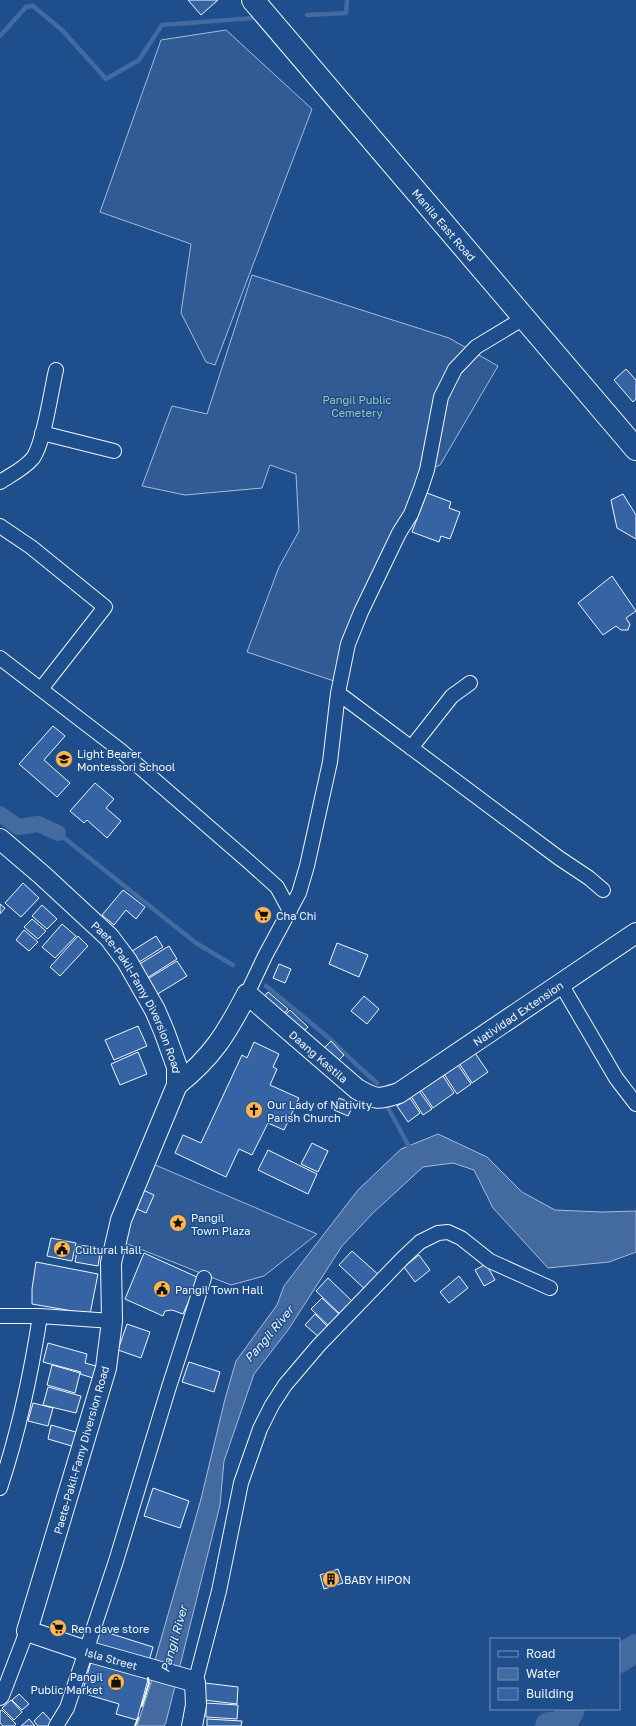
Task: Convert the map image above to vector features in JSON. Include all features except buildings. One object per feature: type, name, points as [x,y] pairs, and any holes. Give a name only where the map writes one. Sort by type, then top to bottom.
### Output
[{"type":"main road","name":"Manila East Road","points":[[253,0],[636,449]]},
{"type":"main road","name":"Paete-Pakil-Famy Diversion Road","points":[[0,839],[42,875],[108,937],[127,961],[155,1010],[177,1067],[176,1085],[121,1220],[114,1242],[111,1263],[112,1321],[106,1368],[99,1396],[27,1631]]},
{"type":"main road","name":"Natividad Extension","points":[[399,1093],[636,933]]},
{"type":"main road","points":[[176,1085],[196,1070],[208,1057],[224,1036],[247,994]]},
{"type":"main road","name":"Daang Kastila","points":[[247,994],[357,1089],[371,1097],[382,1098],[399,1093]]},
{"type":"main road","name":"Isla Street","points":[[27,1631],[86,1651],[155,1670],[188,1681]]},
{"type":"main road","points":[[188,1681],[196,1705],[192,1726]]},
{"type":"street","points":[[247,994],[265,956],[290,911],[303,880],[315,833],[330,762],[338,693],[348,644],[399,533],[411,514],[427,470],[441,397],[455,369],[476,347],[524,318]]},
{"type":"street","points":[[0,482],[24,466],[37,451],[56,370]]},
{"type":"street","points":[[42,433],[114,451]]},
{"type":"street","points":[[0,526],[32,547],[105,607],[41,689]]},
{"type":"street","points":[[0,658],[120,750],[253,866],[277,887],[290,911]]},
{"type":"street","points":[[411,748],[452,696],[470,683]]},
{"type":"street","points":[[338,693],[559,858],[589,878],[603,890]]},
{"type":"street","points":[[561,984],[616,1078],[636,1104]]},
{"type":"street","points":[[188,1681],[219,1591],[241,1484],[257,1436],[272,1405],[285,1385],[319,1346],[403,1258],[420,1242],[438,1233],[448,1232],[461,1238],[490,1261],[550,1288]]},
{"type":"street","points":[[56,1726],[67,1708],[138,1494],[168,1390],[204,1278]]},
{"type":"street","points":[[0,1316],[40,1316],[112,1321]]},
{"type":"street","points":[[0,1488],[18,1430],[29,1386],[40,1316]]},
{"type":"street","points":[[0,1698],[27,1631]]},
{"type":"shaded area","points":[[226,30],[312,109],[215,365],[206,362],[181,313],[191,244],[100,212],[161,40]]},
{"type":"shaded area","name":"Pangil Public Cemetery","points":[[252,275],[449,338],[498,366],[440,465],[420,473],[404,516],[353,613],[334,681],[247,652],[279,567],[299,531],[296,474],[270,465],[262,488],[185,495],[142,486],[172,406],[207,414]]},
{"type":"shaded area","points":[[153,1164],[317,1234],[264,1276],[231,1285],[125,1243],[122,1238]]},
{"type":"water","name":"Pangil River","points":[[438,1134],[487,1157],[522,1192],[555,1210],[601,1212],[636,1211],[636,1252],[609,1262],[548,1268],[493,1208],[474,1170],[453,1163],[423,1167],[373,1213],[342,1246],[288,1330],[254,1374],[224,1461],[220,1505],[166,1722],[164,1726],[137,1726],[151,1683],[155,1660],[201,1499],[225,1399],[236,1361],[277,1305],[284,1286],[358,1190],[401,1149]]},
{"type":"waterway","points":[[307,15],[346,13],[347,0]]},
{"type":"waterway","points":[[0,36],[26,7],[33,6],[62,30],[106,79],[139,60],[162,25],[254,18]]},
{"type":"waterway","points":[[0,814],[18,827],[38,824],[58,833]]},
{"type":"waterway","points":[[58,833],[196,943],[233,965]]},
{"type":"waterway","points":[[266,986],[329,1038],[377,1083]]},
{"type":"waterway","points":[[387,1106],[411,1150]]},
{"type":"waterway","points":[[620,1658],[636,1648]]},
{"type":"waterway","points":[[549,1726],[563,1725],[570,1710]]},
{"type":"wall","points":[[142,1706],[149,1683],[148,1678]]},
{"type":"wall","points":[[135,1726],[138,1718]]},
{"type":"place","name":"Light Bearer Montessori School","points":[[64,759]]},
{"type":"place","name":"Cha Chi","points":[[263,915]]},
{"type":"place","name":"Our Lady of Nativity Parish Church","points":[[254,1110]]},
{"type":"place","name":"Pangil Town Plaza","points":[[178,1223]]},
{"type":"place","name":"Cultural Hall","points":[[62,1249]]},
{"type":"place","name":"Pangil Town Hall","points":[[162,1289]]},
{"type":"place","name":"BABY HIPON","points":[[331,1579]]},
{"type":"place","name":"Ren dave store","points":[[58,1628]]},
{"type":"place","name":"Pangil Public Market","points":[[116,1682]]}]
